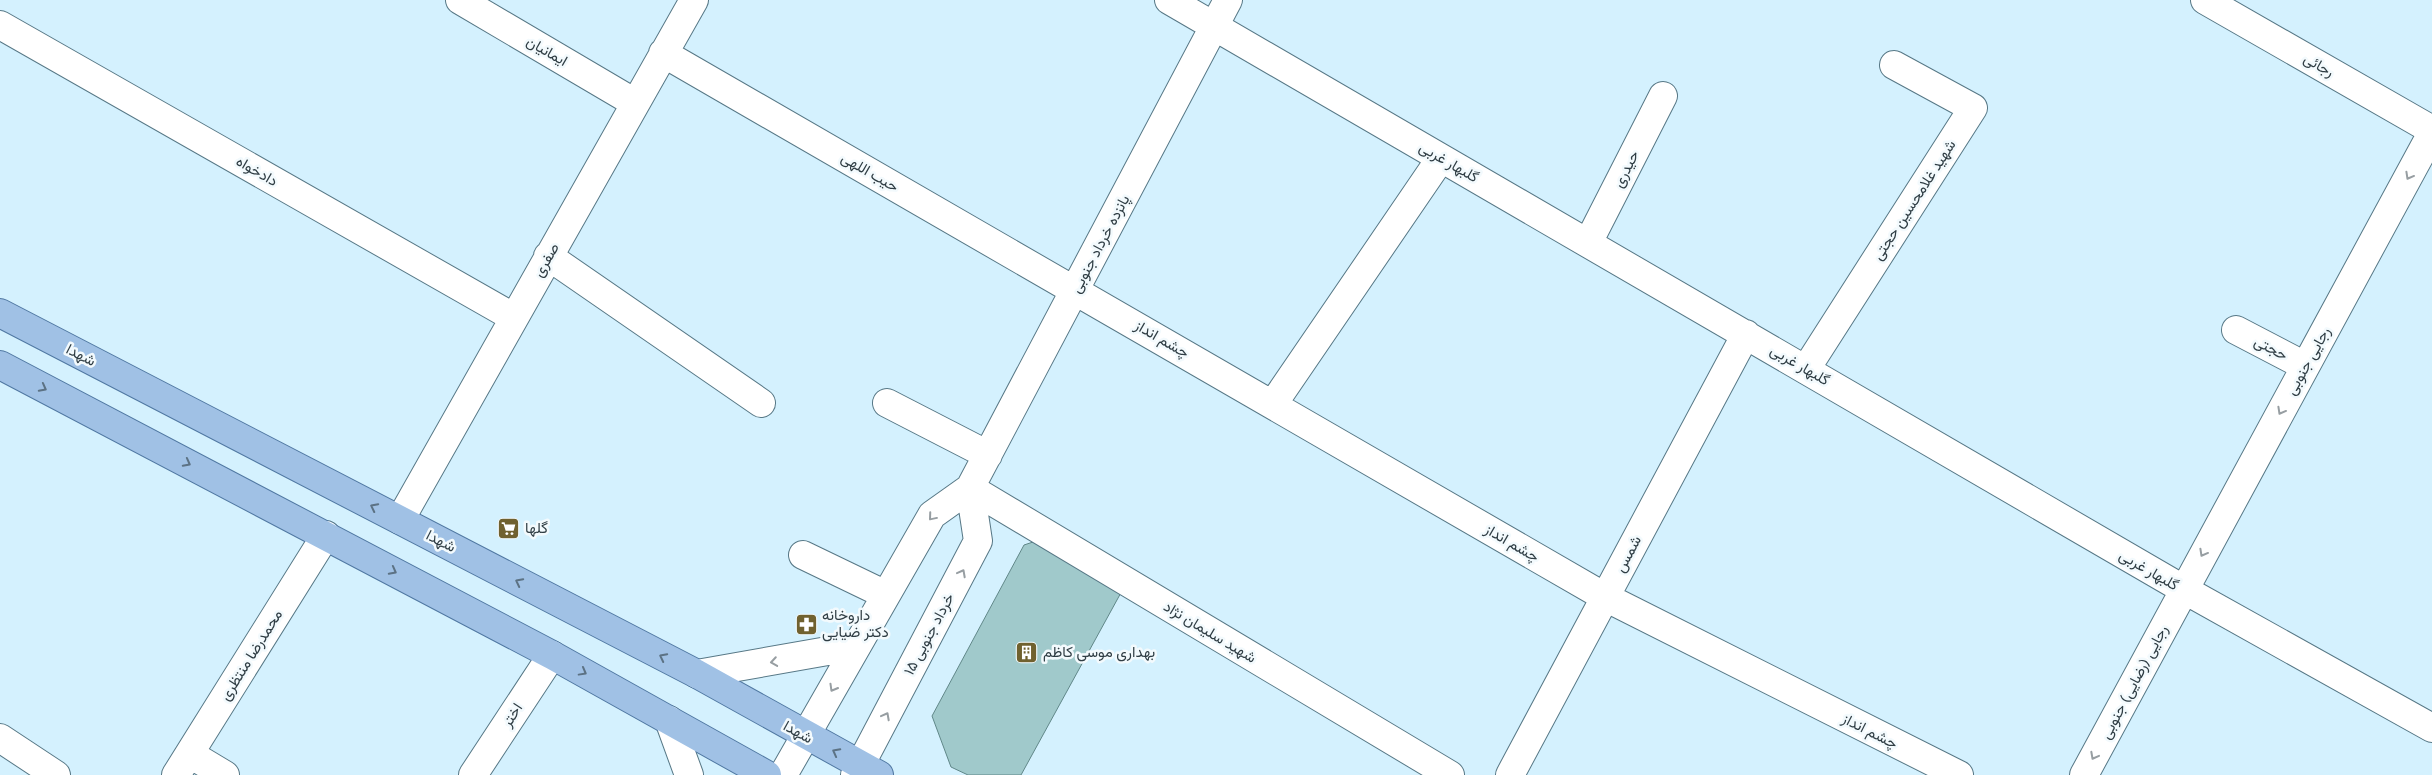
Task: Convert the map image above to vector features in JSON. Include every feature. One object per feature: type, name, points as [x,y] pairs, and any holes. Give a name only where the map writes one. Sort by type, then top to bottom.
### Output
[{"type":"main road","name":"شهدا","points":[[0,313],[697,674],[865,772]]},
{"type":"main road","points":[[0,365],[552,655],[767,775]]},
{"type":"street","name":"ایمانیان","points":[[460,0],[635,103]]},
{"type":"street","name":"صفری","points":[[400,520],[513,317],[694,0]]},
{"type":"street","name":"گلبهار غربی","points":[[1169,0],[2183,590],[2432,728]]},
{"type":"street","name":"پانزده خرداد جنوبی","points":[[970,488],[1228,0]]},
{"type":"street","name":"رجائی","points":[[2205,0],[2432,131]]},
{"type":"street","name":"دادخواه","points":[[0,25],[513,317]]},
{"type":"street","name":"حیب اللهی","points":[[663,53],[1076,290]]},
{"type":"street","name":"شهید غلامحسین حجتی","points":[[1806,369],[1973,108],[1894,65]]},
{"type":"street","name":"حیدری","points":[[1588,243],[1663,96]]},
{"type":"street","name":"رجایی جنوبی","points":[[2183,590],[2432,131]]},
{"type":"street","points":[[1274,404],[1441,158]]},
{"type":"street","points":[[548,256],[761,403]]},
{"type":"street","name":"چشم انداز","points":[[1076,290],[1605,597],[1959,775]]},
{"type":"street","name":"حجتی","points":[[2236,330],[2305,366]]},
{"type":"street","name":"شمس","points":[[1510,775],[1746,334]]},
{"type":"street","points":[[887,403],[988,455]]},
{"type":"street","points":[[783,775],[932,515],[970,488]]},
{"type":"street","name":"۱۵ خرداد جنوبی","points":[[865,772],[978,541],[970,488]]},
{"type":"street","name":"شهید سلیمان نژاد","points":[[970,488],[1450,775]]},
{"type":"street","name":"محمدرضا منتظری","points":[[183,765],[326,535]]},
{"type":"street","points":[[803,555],[886,595]]},
{"type":"street","name":"رجایی (رضایی) جنوبی","points":[[2084,775],[2183,590]]},
{"type":"street","points":[[697,674],[856,646]]},
{"type":"street","name":"اختر","points":[[473,775],[552,655]]},
{"type":"street","points":[[669,720],[689,775]]},
{"type":"street","points":[[0,738],[56,775]]},
{"type":"street","points":[[183,765],[225,775]]},
{"type":"building","name":"بهداری موسی کاظم","points":[[1036,541],[1123,589],[1021,775],[968,775],[951,767],[932,716],[1024,545]]},
{"type":"place","name":"گلها","points":[[509,528]]},
{"type":"place","name":"داروخانه دکتر ضیایی","points":[[806,624]]},
{"type":"place","name":"بهداری موسی کاظم","points":[[1027,652]]}]
